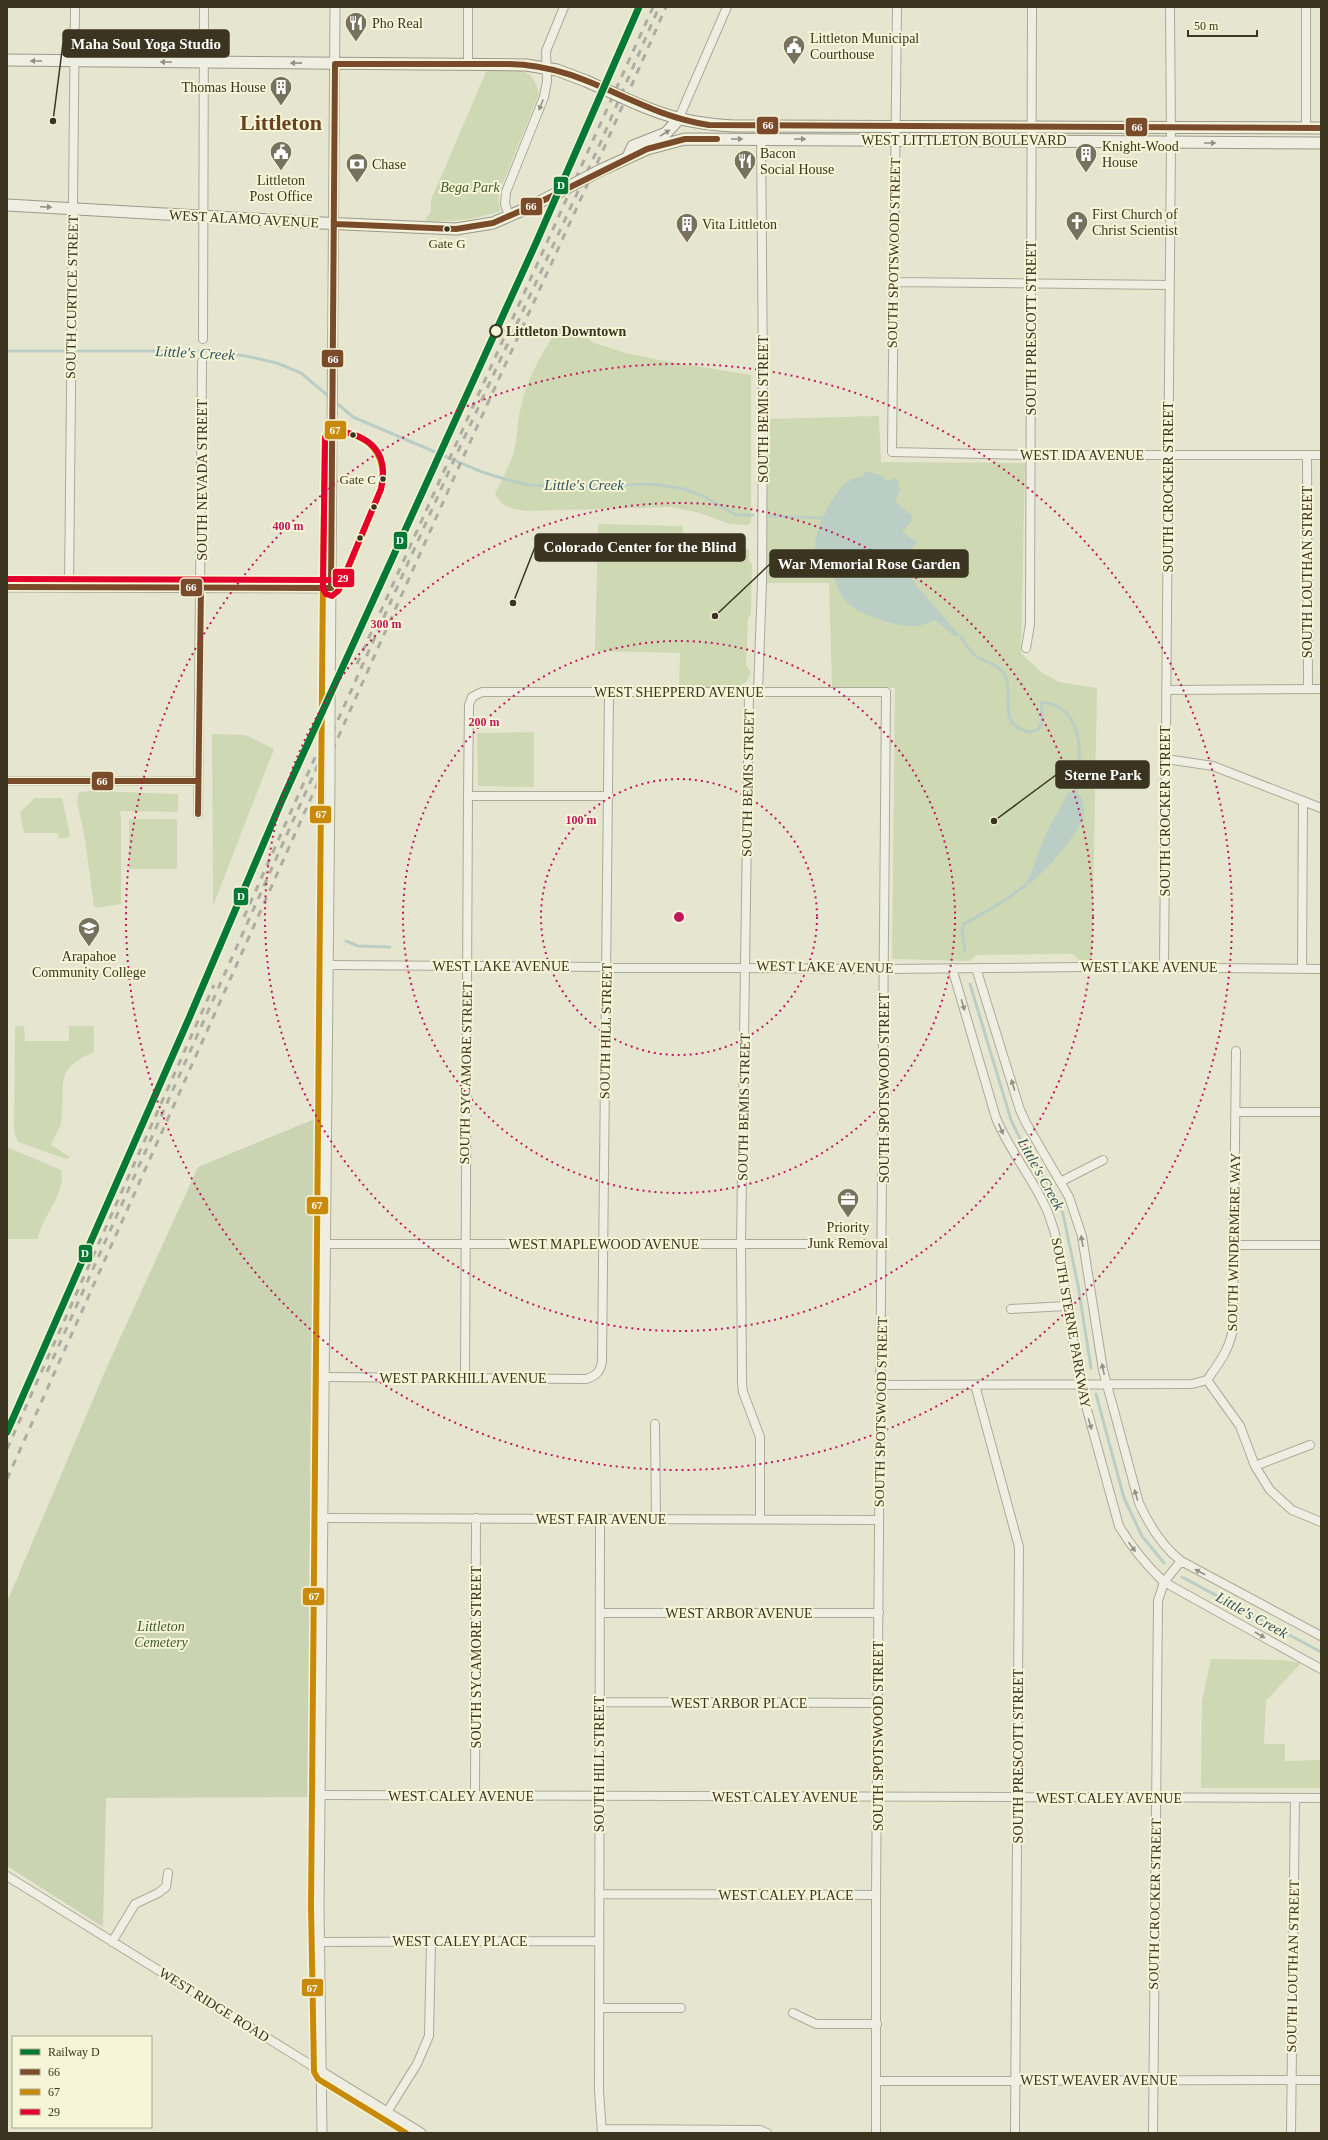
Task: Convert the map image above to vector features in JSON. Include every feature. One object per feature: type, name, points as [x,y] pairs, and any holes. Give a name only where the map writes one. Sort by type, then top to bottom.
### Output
[{"type":"main road","name":"WEST LITTLETON BOULEVARD","points":[[7,60],[468,64],[546,67],[586,81],[635,104],[678,120],[709,125],[1321,128]]},
{"type":"main road","points":[[628,157],[633,146],[666,133],[678,120]]},
{"type":"main road","name":"WEST LITTLETON BOULEVARD","points":[[656,146],[686,139],[1321,143]]},
{"type":"main road","name":"WEST ALAMO AVENUE","points":[[7,205],[334,224],[462,229],[493,222],[509,216],[532,206],[628,157],[656,146]]},
{"type":"street","name":"SOUTH CURTICE STREET","points":[[69,587],[75,7]]},
{"type":"street","points":[[203,339],[204,7]]},
{"type":"street","points":[[322,2133],[321,1942],[319,1906],[323,1377],[326,1310],[331,588],[334,389],[335,7]]},
{"type":"street","points":[[468,7],[468,64]]},
{"type":"street","points":[[509,216],[505,204],[506,192],[544,97],[547,81],[546,51],[564,7]]},
{"type":"street","points":[[678,120],[727,7]]},
{"type":"street","name":"SOUTH SPOTSWOOD STREET","points":[[892,452],[897,7]]},
{"type":"street","name":"SOUTH PRESCOTT STREET","points":[[1026,648],[1030,624],[1032,7]]},
{"type":"street","name":"SOUTH CROCKER STREET","points":[[1164,967],[1171,142],[1170,7]]},
{"type":"street","points":[[1306,7],[1306,128]]},
{"type":"street","name":"SOUTH BEMIS STREET","points":[[758,692],[762,583],[763,389],[761,126]]},
{"type":"street","points":[[893,282],[1170,285]]},
{"type":"street","name":"SOUTH NEVADA STREET","points":[[198,814],[202,362]]},
{"type":"street","name":"WEST IDA AVENUE","points":[[892,452],[1168,456],[1321,455]]},
{"type":"street","name":"SOUTH LOUTHAN STREET","points":[[1307,456],[1308,689]]},
{"type":"street","points":[[7,587],[201,586],[331,588]]},
{"type":"street","points":[[1166,690],[1321,689]]},
{"type":"street","name":"WEST SHEPPERD AVENUE","points":[[472,697],[482,692],[886,692]]},
{"type":"street","name":"SOUTH HILL STREET","points":[[600,1370],[602,1362],[609,692]]},
{"type":"street","name":"SOUTH BEMIS STREET","points":[[749,692],[742,1244],[742,1383],[743,1392],[760,1437],[760,1519]]},
{"type":"street","name":"SOUTH SPOTSWOOD STREET","points":[[876,2133],[878,2024],[876,1895],[878,1797],[879,1520],[882,1385],[886,692]]},
{"type":"street","name":"SOUTH SYCAMORE STREET","points":[[465,1377],[464,1244],[468,966],[468,796],[469,705],[472,697]]},
{"type":"street","points":[[1166,759],[1213,766],[1321,808]]},
{"type":"street","points":[[7,781],[198,781]]},
{"type":"street","points":[[468,796],[609,796]]},
{"type":"street","points":[[1302,969],[1303,802]]},
{"type":"street","name":"WEST LAKE AVENUE","points":[[329,965],[607,967],[746,966],[884,969],[1164,967],[1321,969]]},
{"type":"street","name":"SOUTH STERNE PARKWAY","points":[[952,968],[996,1118],[1003,1134],[1046,1208],[1057,1241],[1066,1306],[1080,1384],[1119,1526],[1129,1544],[1145,1564],[1164,1582],[1321,1669]]},
{"type":"street","name":"SOUTH STERNE PARKWAY","points":[[976,968],[1020,1110],[1069,1197],[1082,1236],[1091,1302],[1106,1384],[1139,1503],[1151,1528],[1181,1561],[1321,1636]]},
{"type":"street","name":"SOUTH WINDERMERE WAY","points":[[1207,1380],[1226,1354],[1231,1340],[1235,1245],[1237,1112],[1236,1051]]},
{"type":"street","points":[[1237,1112],[1321,1112]]},
{"type":"street","points":[[1060,1182],[1103,1160]]},
{"type":"street","name":"WEST MAPLEWOOD AVENUE","points":[[326,1244],[882,1244]]},
{"type":"street","points":[[1235,1245],[1321,1245]]},
{"type":"street","points":[[1011,1309],[1066,1306]]},
{"type":"street","name":"WEST PARKHILL AVENUE","points":[[323,1377],[586,1379],[594,1376],[600,1370]]},
{"type":"street","points":[[882,1385],[1192,1384],[1207,1380],[1240,1426],[1255,1466],[1270,1490],[1281,1502],[1303,1516],[1321,1522]]},
{"type":"street","name":"SOUTH PRESCOTT STREET","points":[[975,1385],[1020,1547],[1015,2133]]},
{"type":"street","points":[[655,1424],[656,1519]]},
{"type":"street","points":[[1255,1466],[1310,1445]]},
{"type":"street","name":"WEST FAIR AVENUE","points":[[322,1518],[879,1520]]},
{"type":"street","name":"SOUTH SYCAMORE STREET","points":[[475,1796],[476,1518]]},
{"type":"street","name":"SOUTH HILL STREET","points":[[600,1519],[599,2091],[602,2131]]},
{"type":"street","name":"SOUTH CROCKER STREET","points":[[1153,2133],[1158,1601],[1164,1582],[1181,1561]]},
{"type":"street","name":"WEST ARBOR AVENUE","points":[[600,1613],[879,1613]]},
{"type":"street","name":"WEST ARBOR PLACE","points":[[599,1702],[878,1703]]},
{"type":"street","name":"WEST CALEY AVENUE","points":[[320,1795],[1321,1798]]},
{"type":"street","name":"SOUTH LOUTHAN STREET","points":[[1291,2133],[1295,1798]]},
{"type":"street","points":[[112,1942],[135,1904],[166,1888],[168,1874]]},
{"type":"street","name":"WEST RIDGE ROAD","points":[[7,1876],[421,2133]]},
{"type":"street","name":"WEST CALEY PLACE","points":[[599,1894],[876,1895]]},
{"type":"street","name":"WEST CALEY PLACE","points":[[321,1942],[599,1941]]},
{"type":"street","points":[[387,2112],[417,2064],[428,2036],[431,1942]]},
{"type":"street","points":[[599,2008],[681,2008]]},
{"type":"street","points":[[792,2013],[816,2024],[878,2024]]},
{"type":"street","name":"WEST WEAVER AVENUE","points":[[878,2081],[1153,2079],[1321,2080]]},
{"type":"street","points":[[602,2131],[760,2130],[767,2133]]},
{"type":"green space","name":"Bega Park","points":[[489,70],[514,70],[527,73],[536,84],[539,94],[498,195],[500,211],[464,220],[427,221],[425,219],[431,212],[431,200],[486,72]]},
{"type":"green space","points":[[559,328],[584,336],[594,343],[626,353],[751,375],[751,522],[748,525],[729,524],[700,513],[672,507],[527,511],[508,507],[498,499],[495,494],[514,452],[520,412],[527,386],[536,365]]},
{"type":"green space","points":[[879,416],[881,462],[1025,463],[1021,653],[1041,672],[1059,682],[1097,688],[1092,960],[1079,960],[1073,954],[976,955],[970,961],[892,959],[895,688],[832,687],[829,583],[762,583],[763,419]]},
{"type":"green space","points":[[598,524],[683,526],[683,549],[749,549],[749,561],[752,565],[751,614],[748,618],[746,665],[751,672],[746,682],[737,687],[679,687],[680,653],[595,651]]},
{"type":"green space","points":[[534,732],[534,787],[478,786],[477,733]]},
{"type":"green space","points":[[212,734],[245,735],[274,749],[213,906]]},
{"type":"green space","points":[[91,791],[178,794],[178,812],[120,811],[121,904],[97,908],[94,906],[84,833],[77,802],[80,792]]},
{"type":"green space","points":[[35,798],[62,798],[70,835],[68,838],[59,838],[58,833],[24,833],[20,812]]},
{"type":"green space","points":[[129,819],[177,819],[177,869],[129,869]]},
{"type":"green space","points":[[15,1026],[24,1026],[25,1041],[69,1041],[69,1026],[94,1026],[94,1052],[72,1065],[66,1073],[64,1080],[61,1123],[51,1145],[70,1157],[66,1159],[18,1142],[14,1132]]},
{"type":"green space","name":"Littleton Cemetery","points":[[317,1118],[315,1797],[106,1798],[103,1927],[7,1866],[7,1602],[106,1369],[198,1167]]},
{"type":"green space","points":[[7,1147],[61,1170],[62,1179],[57,1196],[40,1230],[38,1239],[7,1239]]},
{"type":"green space","points":[[1211,1659],[1283,1660],[1301,1663],[1266,1701],[1264,1744],[1285,1744],[1285,1761],[1321,1760],[1321,1788],[1201,1788],[1202,1701]]},
{"type":"shaded area","points":[[865,471],[880,475],[887,481],[897,478],[900,490],[895,501],[912,516],[912,521],[903,530],[903,532],[917,543],[911,549],[903,550],[898,557],[917,586],[961,637],[953,635],[935,620],[920,625],[907,626],[887,622],[856,609],[843,598],[833,576],[819,559],[815,544],[824,515],[840,489],[848,481],[863,476]]},
{"type":"shaded area","points":[[1075,790],[1082,799],[1084,807],[1084,814],[1080,825],[1067,845],[1041,874],[1026,885],[1047,831],[1068,793]]},
{"type":"waterway","name":"Little's Creek","points":[[7,351],[209,351],[246,356],[277,363],[301,373],[353,417],[482,472],[529,485],[556,487],[654,484],[684,489],[705,497],[736,515],[753,515]]},
{"type":"waterway","name":"Little's Creek","points":[[770,516],[822,518]]},
{"type":"waterway","name":"Little's Creek","points":[[961,637],[974,654],[997,667],[1004,674],[1008,686],[1009,717],[1019,728],[1029,732],[1035,731],[1039,728],[1042,720],[1042,702],[1056,706],[1067,714],[1074,724],[1078,736],[1079,763],[1075,790]]},
{"type":"waterway","name":"Little's Creek","points":[[965,951],[962,930],[964,924],[1004,901],[1026,885]]},
{"type":"waterway","points":[[346,941],[358,946],[390,947]]},
{"type":"waterway","name":"Little's Creek","points":[[970,984],[1011,1120],[1024,1147],[1059,1201],[1078,1285],[1091,1368]]},
{"type":"waterway","name":"Little's Creek","points":[[1096,1394],[1124,1498],[1142,1536],[1164,1563]]},
{"type":"waterway","name":"Little's Creek","points":[[1182,1577],[1321,1652]]},
{"type":"railway","points":[[357,664],[653,7]]},
{"type":"railway","points":[[47,1372],[454,460],[599,146],[659,7]]},
{"type":"railway","points":[[7,1479],[666,7]]},
{"type":"railway","points":[[244,917],[325,735]]},
{"type":"railway","points":[[7,1449],[214,985]]},
{"type":"rail line","name":"D","points":[[7,1432],[190,1016],[283,798],[536,243],[639,7]]},
{"type":"transit line","name":"66","points":[[7,587],[331,588],[335,64],[509,64],[537,66],[562,72],[587,81],[657,111],[682,119],[709,125],[1321,128]]},
{"type":"transit line","name":"66","points":[[335,224],[456,229],[493,223],[532,206],[647,149],[685,139],[717,139]]},
{"type":"transit line","name":"29","points":[[325,438],[323,589],[326,594],[332,596],[338,591],[381,489],[383,476],[382,464],[374,447],[367,441],[357,436],[334,430]]},
{"type":"transit line","name":"67","points":[[339,590],[381,489],[382,470],[381,461],[366,441],[358,436],[335,430],[327,432],[325,437],[323,575],[311,1906],[314,2072],[318,2079],[406,2133]]},
{"type":"transit line","name":"29","points":[[7,579],[331,580]]},
{"type":"transit line","name":"66","points":[[198,814],[201,586]]},
{"type":"transit line","name":"66","points":[[7,781],[198,781]]},
{"type":"place","name":"Pho Real","points":[[356,42]]},
{"type":"place","name":"Littleton Municipal Courthouse","points":[[794,66]]},
{"type":"place","name":"Thomas House","points":[[281,106]]},
{"type":"place","name":"Maha Soul Yoga Studio","points":[[53,121]]},
{"type":"place","name":"Littleton Post Office","points":[[281,172]]},
{"type":"place","name":"Knight-Wood House","points":[[1086,174]]},
{"type":"place","name":"Bacon Social House","points":[[745,180]]},
{"type":"place","name":"Chase","points":[[357,184]]},
{"type":"place","name":"Gate G","points":[[447,229]]},
{"type":"place","name":"First Church of Christ Scientist","points":[[1077,242]]},
{"type":"place","name":"Vita Littleton","points":[[687,244]]},
{"type":"place","name":"Littleton Downtown","points":[[496,331]]},
{"type":"place","name":"Gate C","points":[[383,479]]},
{"type":"place","name":"Colorado Center for the Blind","points":[[513,603]]},
{"type":"place","name":"War Memorial Rose Garden","points":[[715,616]]},
{"type":"place","name":"Sterne Park","points":[[994,821]]},
{"type":"place","name":"Arapahoe Community College","points":[[89,948]]},
{"type":"place","name":"Priority Junk Removal","points":[[848,1218]]},
{"type":"district","name":"Littleton","points":[[281,122]]}]
